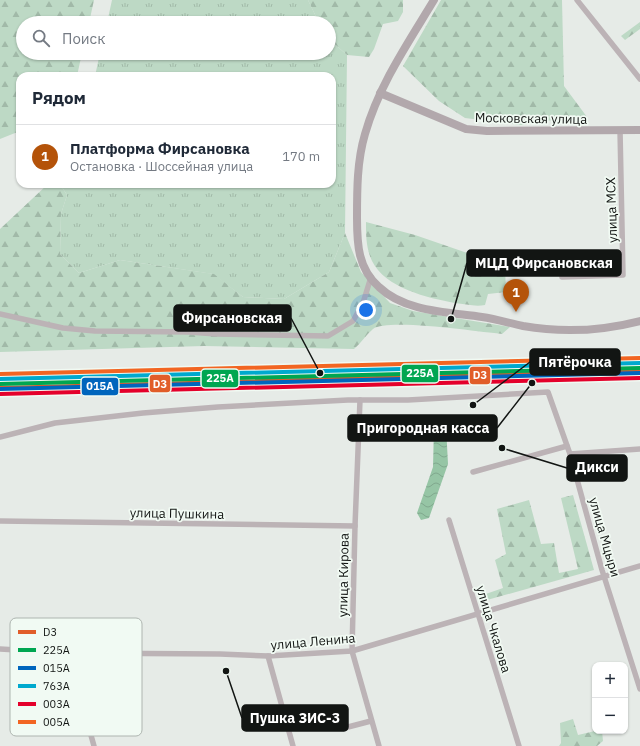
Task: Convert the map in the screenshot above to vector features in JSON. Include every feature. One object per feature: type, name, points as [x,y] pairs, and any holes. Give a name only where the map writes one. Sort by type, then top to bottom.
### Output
[{"type":"street","points":[[434,0],[399,57],[380,93],[365,135],[360,160],[357,189],[357,238],[362,263],[378,287],[406,304],[432,310],[551,330],[587,330],[615,327],[640,321]]},
{"type":"street","points":[[577,0],[640,79]]},
{"type":"street","name":"Московская улица","points":[[380,93],[466,129],[487,131],[640,130]]},
{"type":"street","name":"улица МСХ","points":[[562,277],[623,274],[620,130]]},
{"type":"street","points":[[0,314],[63,328],[95,331],[328,336],[353,321],[363,303],[371,277]]},
{"type":"street","name":"улица Мцыри","points":[[360,400],[452,398],[548,392],[570,454],[604,576],[640,688]]},
{"type":"street","points":[[0,437],[54,423],[142,413],[218,407],[360,400]]},
{"type":"street","name":"улица Кирова","points":[[360,400],[352,651],[379,746]]},
{"type":"street","points":[[473,472],[567,446]]},
{"type":"street","points":[[570,454],[640,449]]},
{"type":"street","name":"улица Чкалова","points":[[449,520],[519,746]]},
{"type":"street","name":"улица Пушкина","points":[[0,521],[355,526]]},
{"type":"street","name":"улица Ленина","points":[[142,653],[268,656],[352,651],[640,566]]},
{"type":"street","name":"улица Ленина","points":[[0,649],[10,649]]},
{"type":"street","points":[[268,656],[292,746]]},
{"type":"street","points":[[348,727],[371,721]]},
{"type":"street","points":[[91,736],[94,746]]},
{"type":"green space","points":[[0,0],[94,0],[91,16],[16,16],[16,60],[80,60],[78,72],[16,72],[16,133],[0,139]]},
{"type":"green space","points":[[112,0],[308,0],[316,16],[109,16]]},
{"type":"green space","points":[[308,0],[403,0],[403,12],[398,21],[383,24],[374,49],[369,57],[347,55],[336,45],[336,16],[316,16]]},
{"type":"green space","points":[[441,0],[562,0],[564,86],[587,117],[521,125],[465,118],[439,101],[403,66]]},
{"type":"green space","points":[[640,22],[640,29],[625,40],[621,36]]},
{"type":"green space","points":[[336,45],[347,55],[345,233],[329,272],[284,299],[243,297],[213,274],[120,260],[79,273],[60,254],[61,214],[67,195],[63,188],[336,188],[336,72],[96,72],[98,60],[336,60]]},
{"type":"green space","points":[[44,188],[63,188],[67,195],[61,214],[60,254],[79,273],[120,260],[214,274],[243,297],[284,299],[329,272],[345,233],[361,272],[390,303],[413,311],[510,327],[502,334],[414,325],[382,326],[373,329],[354,349],[204,346],[0,352],[0,229]]},
{"type":"green space","points":[[366,222],[415,235],[505,266],[506,292],[488,294],[485,305],[474,306],[420,295],[397,285],[378,270],[372,261],[367,247]]},
{"type":"green space","points":[[573,495],[594,570],[480,602],[480,596],[503,588],[495,560],[506,554],[497,509],[529,500],[541,544],[554,543],[559,573],[578,569],[561,498]]},
{"type":"green space","points":[[573,719],[578,735],[592,732],[592,734],[602,734],[603,741],[597,746],[559,746],[561,743],[560,723]]},
{"type":"water","points":[[446,426],[448,464],[429,518],[421,520],[417,513],[433,467],[434,427]]},
{"type":"transit line","name":"005А","points":[[0,374],[640,358]]},
{"type":"transit line","name":"763А","points":[[0,379],[640,363]]},
{"type":"transit line","name":"225А","points":[[0,384],[640,368]]},
{"type":"transit line","name":"D3","points":[[0,388],[640,371]]},
{"type":"transit line","name":"015А","points":[[0,389],[640,373]]},
{"type":"transit line","name":"003А","points":[[0,394],[640,378]]},
{"type":"place","name":"Платформа Фирсановка","points":[[516,312]]},
{"type":"place","name":"МЦД Фирсановская","points":[[451,319]]},
{"type":"place","name":"Фирсановская","points":[[320,373]]},
{"type":"place","name":"Пригородная касса","points":[[532,383]]},
{"type":"place","name":"Пятёрочка","points":[[473,405]]},
{"type":"place","name":"Дикси","points":[[502,448]]},
{"type":"place","name":"Пушка ЗИС-3","points":[[226,671]]}]
